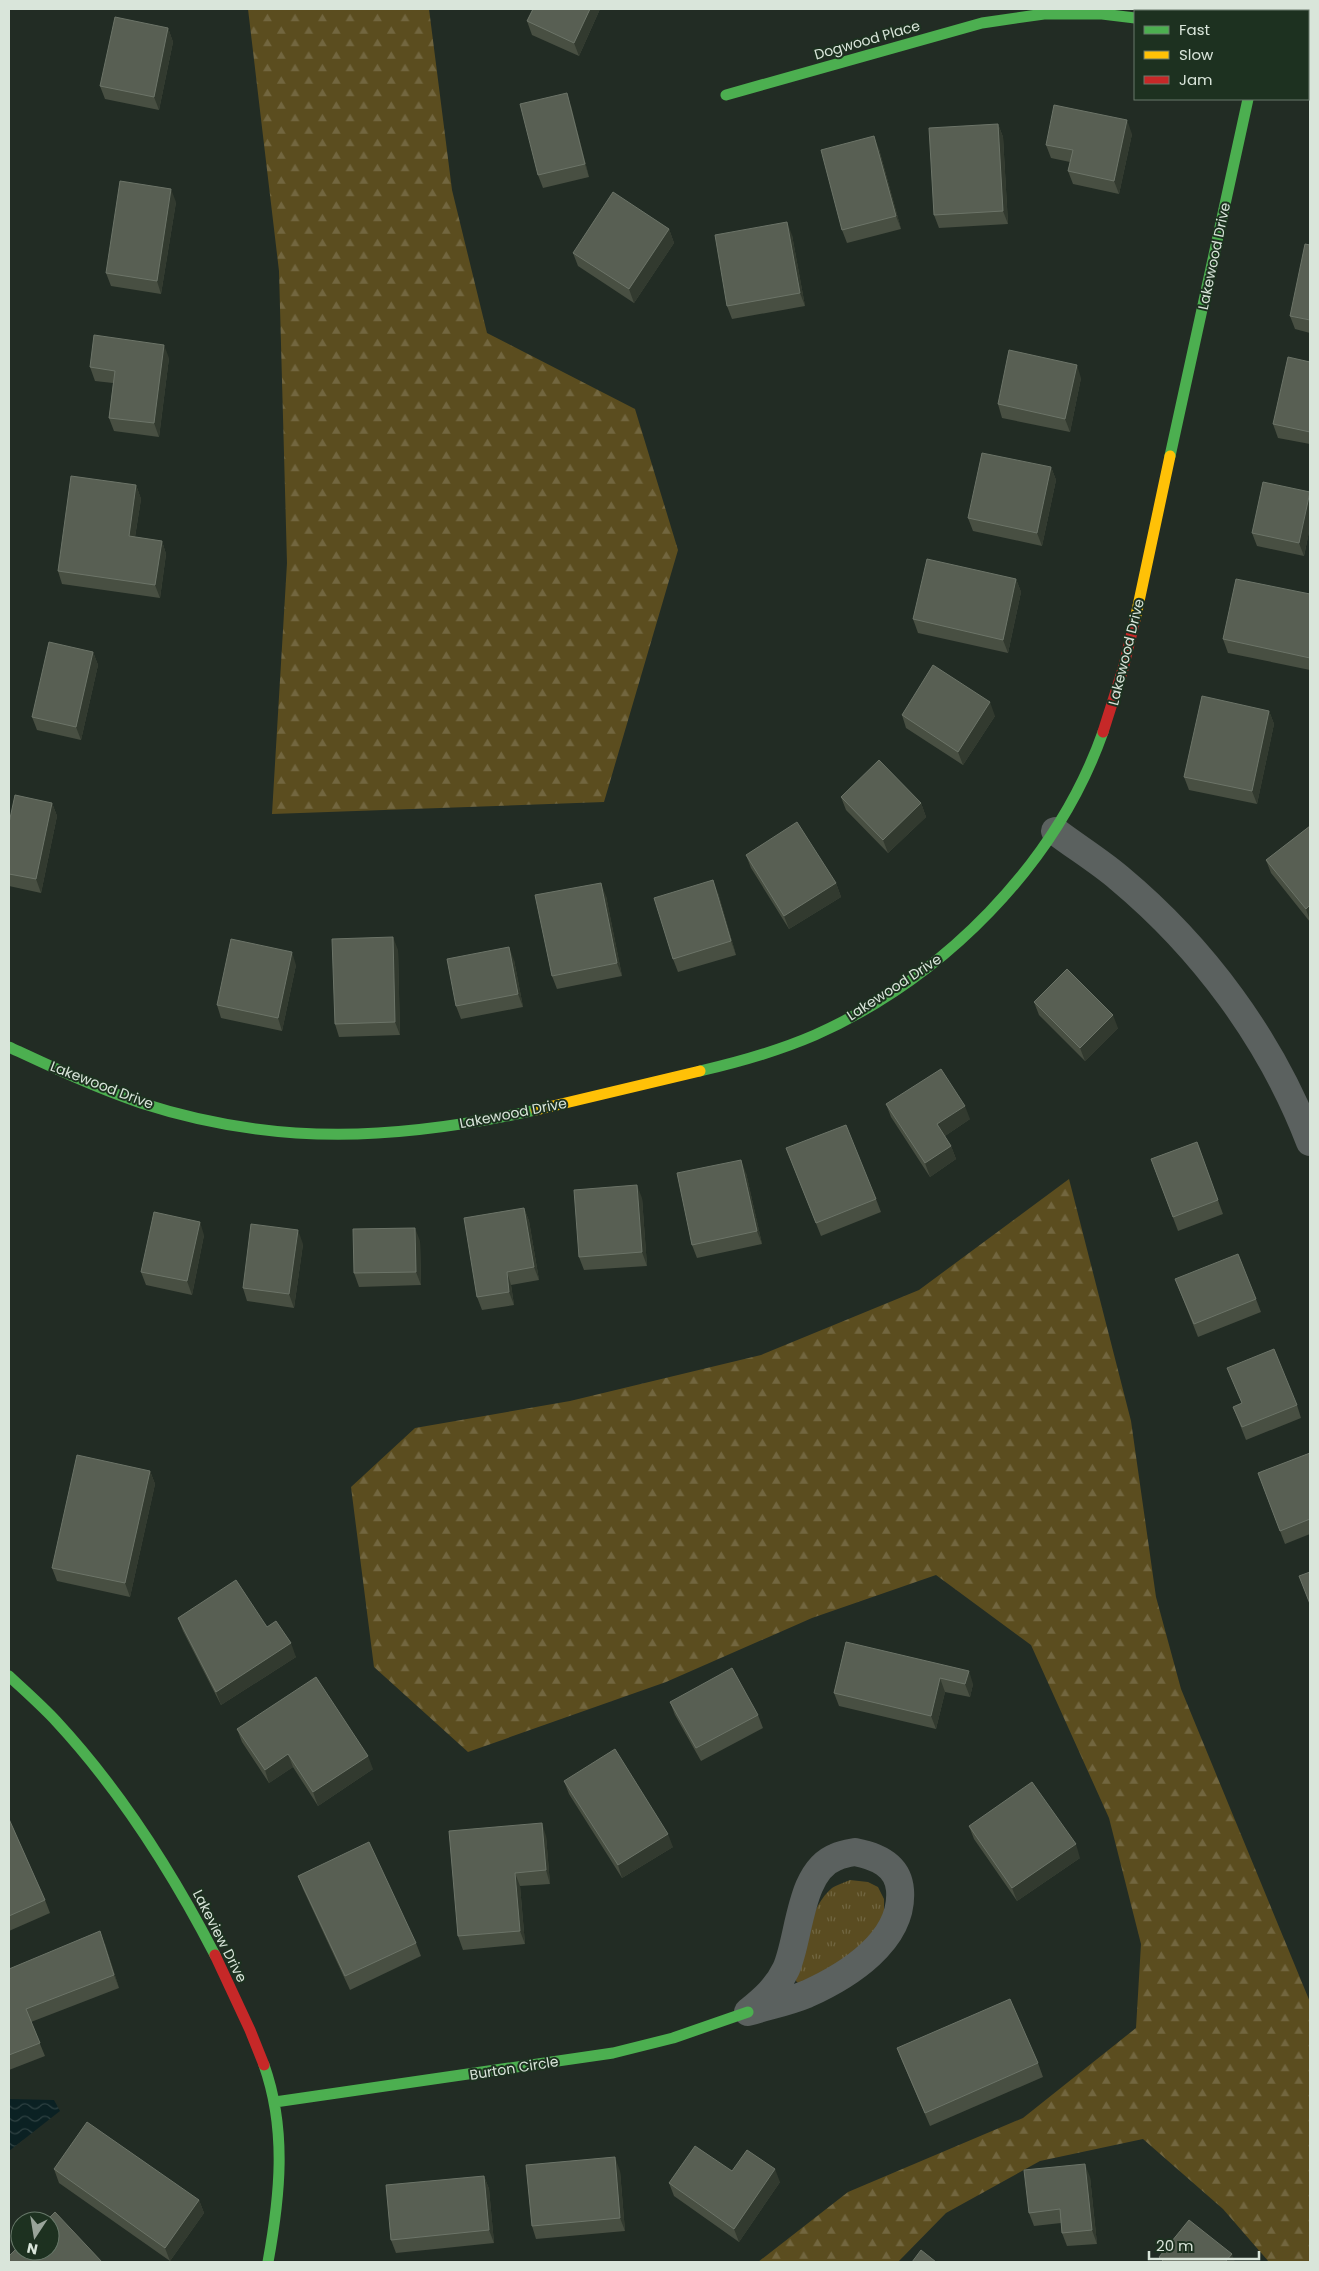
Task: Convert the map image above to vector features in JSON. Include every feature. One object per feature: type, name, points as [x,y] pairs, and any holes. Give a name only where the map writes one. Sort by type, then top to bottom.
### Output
[{"type":"street","name":"Dogwood Place","points":[[726,95],[982,23],[1044,14],[1102,14],[1134,18]]},
{"type":"street","name":"Lakewood Drive","points":[[9,1046],[89,1084],[161,1108],[236,1126],[310,1134],[382,1134],[450,1126],[572,1101],[767,1053],[835,1025],[881,999],[932,965],[976,926],[1031,866],[1054,832],[1090,766],[1116,697],[1127,655],[1248,100]]},
{"type":"street","points":[[1054,832],[1118,878],[1174,930],[1225,989],[1271,1059],[1310,1142]]},
{"type":"street","name":"Lakeview Drive","points":[[9,1676],[62,1728],[113,1790],[171,1875],[210,1944],[262,2055],[275,2102],[281,2158],[276,2219],[268,2262]]},
{"type":"street","name":"Burton Circle","points":[[275,2102],[486,2073],[613,2053],[673,2038],[806,1994],[844,1975],[871,1955],[890,1930],[901,1903],[900,1883],[890,1867],[876,1856],[855,1852],[835,1857],[822,1867],[809,1887],[786,1969],[770,1994],[748,2012]]},
{"type":"green space","points":[[248,9],[429,9],[452,190],[487,333],[635,409],[678,550],[604,802],[272,814],[287,563],[279,271]]},
{"type":"green space","points":[[1069,1179],[1131,1421],[1156,1597],[1181,1689],[1310,2002],[1310,2262],[1269,2262],[1223,2209],[1143,2139],[1040,2161],[946,2213],[898,2262],[758,2262],[848,2192],[1023,2118],[1136,2028],[1141,1944],[1109,1818],[1031,1645],[936,1575],[812,1618],[666,1682],[468,1752],[374,1667],[351,1487],[415,1428],[570,1401],[761,1355],[919,1290]]},
{"type":"green space","points":[[850,1880],[868,1882],[878,1887],[884,1899],[884,1915],[870,1945],[800,1985],[796,1981],[796,1975],[808,1928],[818,1906],[832,1888]]},
{"type":"water","points":[[9,2099],[54,2100],[60,2111],[9,2151]]},
{"type":"building","points":[[533,9],[590,9],[574,43],[527,21]]},
{"type":"building","points":[[115,17],[168,28],[154,97],[100,86]]},
{"type":"building","points":[[567,93],[585,164],[538,175],[520,104]]},
{"type":"building","points":[[1054,105],[1127,120],[1114,181],[1068,171],[1073,150],[1046,145]]},
{"type":"building","points":[[998,124],[1003,211],[934,215],[929,128]]},
{"type":"building","points":[[874,136],[896,216],[842,230],[821,150]]},
{"type":"building","points":[[120,181],[171,189],[157,281],[106,273]]},
{"type":"building","points":[[613,192],[669,229],[629,289],[573,253]]},
{"type":"building","points":[[787,222],[800,293],[727,306],[715,235]]},
{"type":"building","points":[[1305,244],[1310,245],[1310,320],[1290,316]]},
{"type":"building","points":[[94,335],[164,345],[154,423],[109,418],[115,371],[90,367]]},
{"type":"building","points":[[1009,350],[1077,365],[1065,419],[998,404]]},
{"type":"building","points":[[1288,357],[1310,362],[1310,432],[1273,424]]},
{"type":"building","points":[[982,453],[1051,467],[1037,533],[968,518]]},
{"type":"building","points":[[71,476],[136,485],[129,536],[162,541],[155,585],[58,571]]},
{"type":"building","points":[[1263,482],[1310,492],[1299,543],[1252,533]]},
{"type":"building","points":[[927,559],[1016,579],[1003,640],[913,619]]},
{"type":"building","points":[[1236,579],[1310,594],[1310,658],[1223,639]]},
{"type":"building","points":[[49,642],[93,652],[76,727],[32,717]]},
{"type":"building","points":[[933,665],[990,702],[958,752],[902,715]]},
{"type":"building","points":[[1202,696],[1269,711],[1252,791],[1184,777]]},
{"type":"building","points":[[879,760],[921,803],[883,840],[841,797]]},
{"type":"building","points":[[15,795],[52,803],[36,879],[9,874],[9,823]]},
{"type":"building","points":[[797,822],[836,883],[784,916],[746,855]]},
{"type":"building","points":[[1310,826],[1310,905],[1306,909],[1266,860]]},
{"type":"building","points":[[713,880],[731,941],[673,959],[654,898]]},
{"type":"building","points":[[601,883],[617,963],[552,976],[535,895]]},
{"type":"building","points":[[393,937],[395,1022],[335,1024],[332,939]]},
{"type":"building","points":[[231,939],[292,952],[278,1018],[217,1005]]},
{"type":"building","points":[[509,947],[518,994],[456,1006],[447,959]]},
{"type":"building","points":[[1067,969],[1113,1015],[1080,1048],[1034,1002]]},
{"type":"building","points":[[941,1069],[965,1106],[937,1124],[951,1146],[925,1163],[886,1104]]},
{"type":"building","points":[[846,1125],[876,1199],[816,1223],[786,1148]]},
{"type":"building","points":[[1197,1142],[1218,1200],[1173,1217],[1151,1159]]},
{"type":"building","points":[[741,1160],[757,1231],[692,1245],[677,1173]]},
{"type":"building","points":[[637,1185],[642,1252],[579,1257],[574,1190]]},
{"type":"building","points":[[524,1208],[534,1267],[507,1272],[509,1292],[477,1297],[464,1218]]},
{"type":"building","points":[[154,1212],[200,1222],[187,1281],[141,1272]]},
{"type":"building","points":[[251,1224],[298,1230],[289,1294],[243,1288]]},
{"type":"building","points":[[415,1228],[416,1272],[354,1273],[353,1229]]},
{"type":"building","points":[[1238,1254],[1256,1299],[1194,1324],[1175,1279]]},
{"type":"building","points":[[1274,1349],[1297,1405],[1242,1427],[1233,1407],[1242,1403],[1227,1368]]},
{"type":"building","points":[[1310,1453],[1310,1519],[1280,1531],[1258,1473]]},
{"type":"building","points":[[77,1455],[150,1471],[125,1583],[52,1568]]},
{"type":"building","points":[[1310,1572],[1310,1604],[1299,1576]]},
{"type":"building","points":[[236,1580],[267,1627],[276,1621],[291,1643],[216,1692],[178,1618]]},
{"type":"building","points":[[846,1642],[969,1671],[965,1684],[940,1678],[931,1716],[834,1693]]},
{"type":"building","points":[[732,1668],[758,1715],[696,1748],[670,1702]]},
{"type":"building","points":[[316,1677],[368,1756],[313,1792],[288,1754],[265,1770],[237,1729]]},
{"type":"building","points":[[615,1749],[668,1834],[618,1865],[564,1781]]},
{"type":"building","points":[[1032,1782],[1076,1844],[1012,1888],[969,1826]]},
{"type":"building","points":[[9,1819],[45,1900],[9,1916]]},
{"type":"building","points":[[542,1823],[546,1870],[515,1873],[520,1931],[458,1936],[449,1831]]},
{"type":"building","points":[[369,1842],[416,1943],[345,1976],[298,1876]]},
{"type":"building","points":[[100,1931],[114,1975],[26,2009],[40,2043],[9,2055],[9,1969]]},
{"type":"building","points":[[1010,1999],[1038,2063],[925,2113],[897,2048]]},
{"type":"building","points":[[87,2122],[199,2200],[165,2248],[54,2169]]},
{"type":"building","points":[[695,2146],[732,2171],[747,2150],[775,2169],[734,2229],[669,2183]]},
{"type":"building","points":[[615,2157],[620,2218],[532,2226],[526,2165]]},
{"type":"building","points":[[1085,2164],[1092,2230],[1062,2233],[1060,2209],[1029,2213],[1024,2170]]},
{"type":"building","points":[[484,2176],[489,2230],[391,2240],[386,2185]]},
{"type":"building","points":[[60,2217],[102,2262],[10,2262],[9,2256],[10,2261],[60,2261]]},
{"type":"building","points":[[1189,2220],[1232,2254],[1225,2262],[1164,2262],[1159,2257]]},
{"type":"building","points":[[921,2250],[936,2262],[912,2262]]},
{"type":"traffic: fast","points":[[726,95],[982,23],[1044,14],[1102,14],[1134,18]]},
{"type":"traffic: fast","points":[[1170,456],[1248,100]]},
{"type":"traffic: fast","points":[[700,1071],[758,1056],[815,1035],[862,1011],[907,982],[950,949],[989,912],[1025,871],[1056,827],[1082,781],[1103,732]]},
{"type":"traffic: fast","points":[[9,1047],[58,1070],[141,1103],[191,1117],[241,1127],[338,1134],[387,1133],[436,1128],[536,1110]]},
{"type":"traffic: fast","points":[[9,1676],[56,1721],[123,1803],[163,1863],[215,1955]]},
{"type":"traffic: fast","points":[[275,2102],[613,2053],[673,2038],[748,2012]]},
{"type":"traffic: fast","points":[[264,2065],[271,2089],[279,2138],[276,2213],[268,2262]]},
{"type":"traffic: slow","points":[[1135,620],[1170,456]]},
{"type":"traffic: slow","points":[[536,1110],[700,1071]]},
{"type":"traffic: jam","points":[[1103,732],[1123,669],[1135,620]]},
{"type":"traffic: jam","points":[[215,1955],[264,2065]]}]
